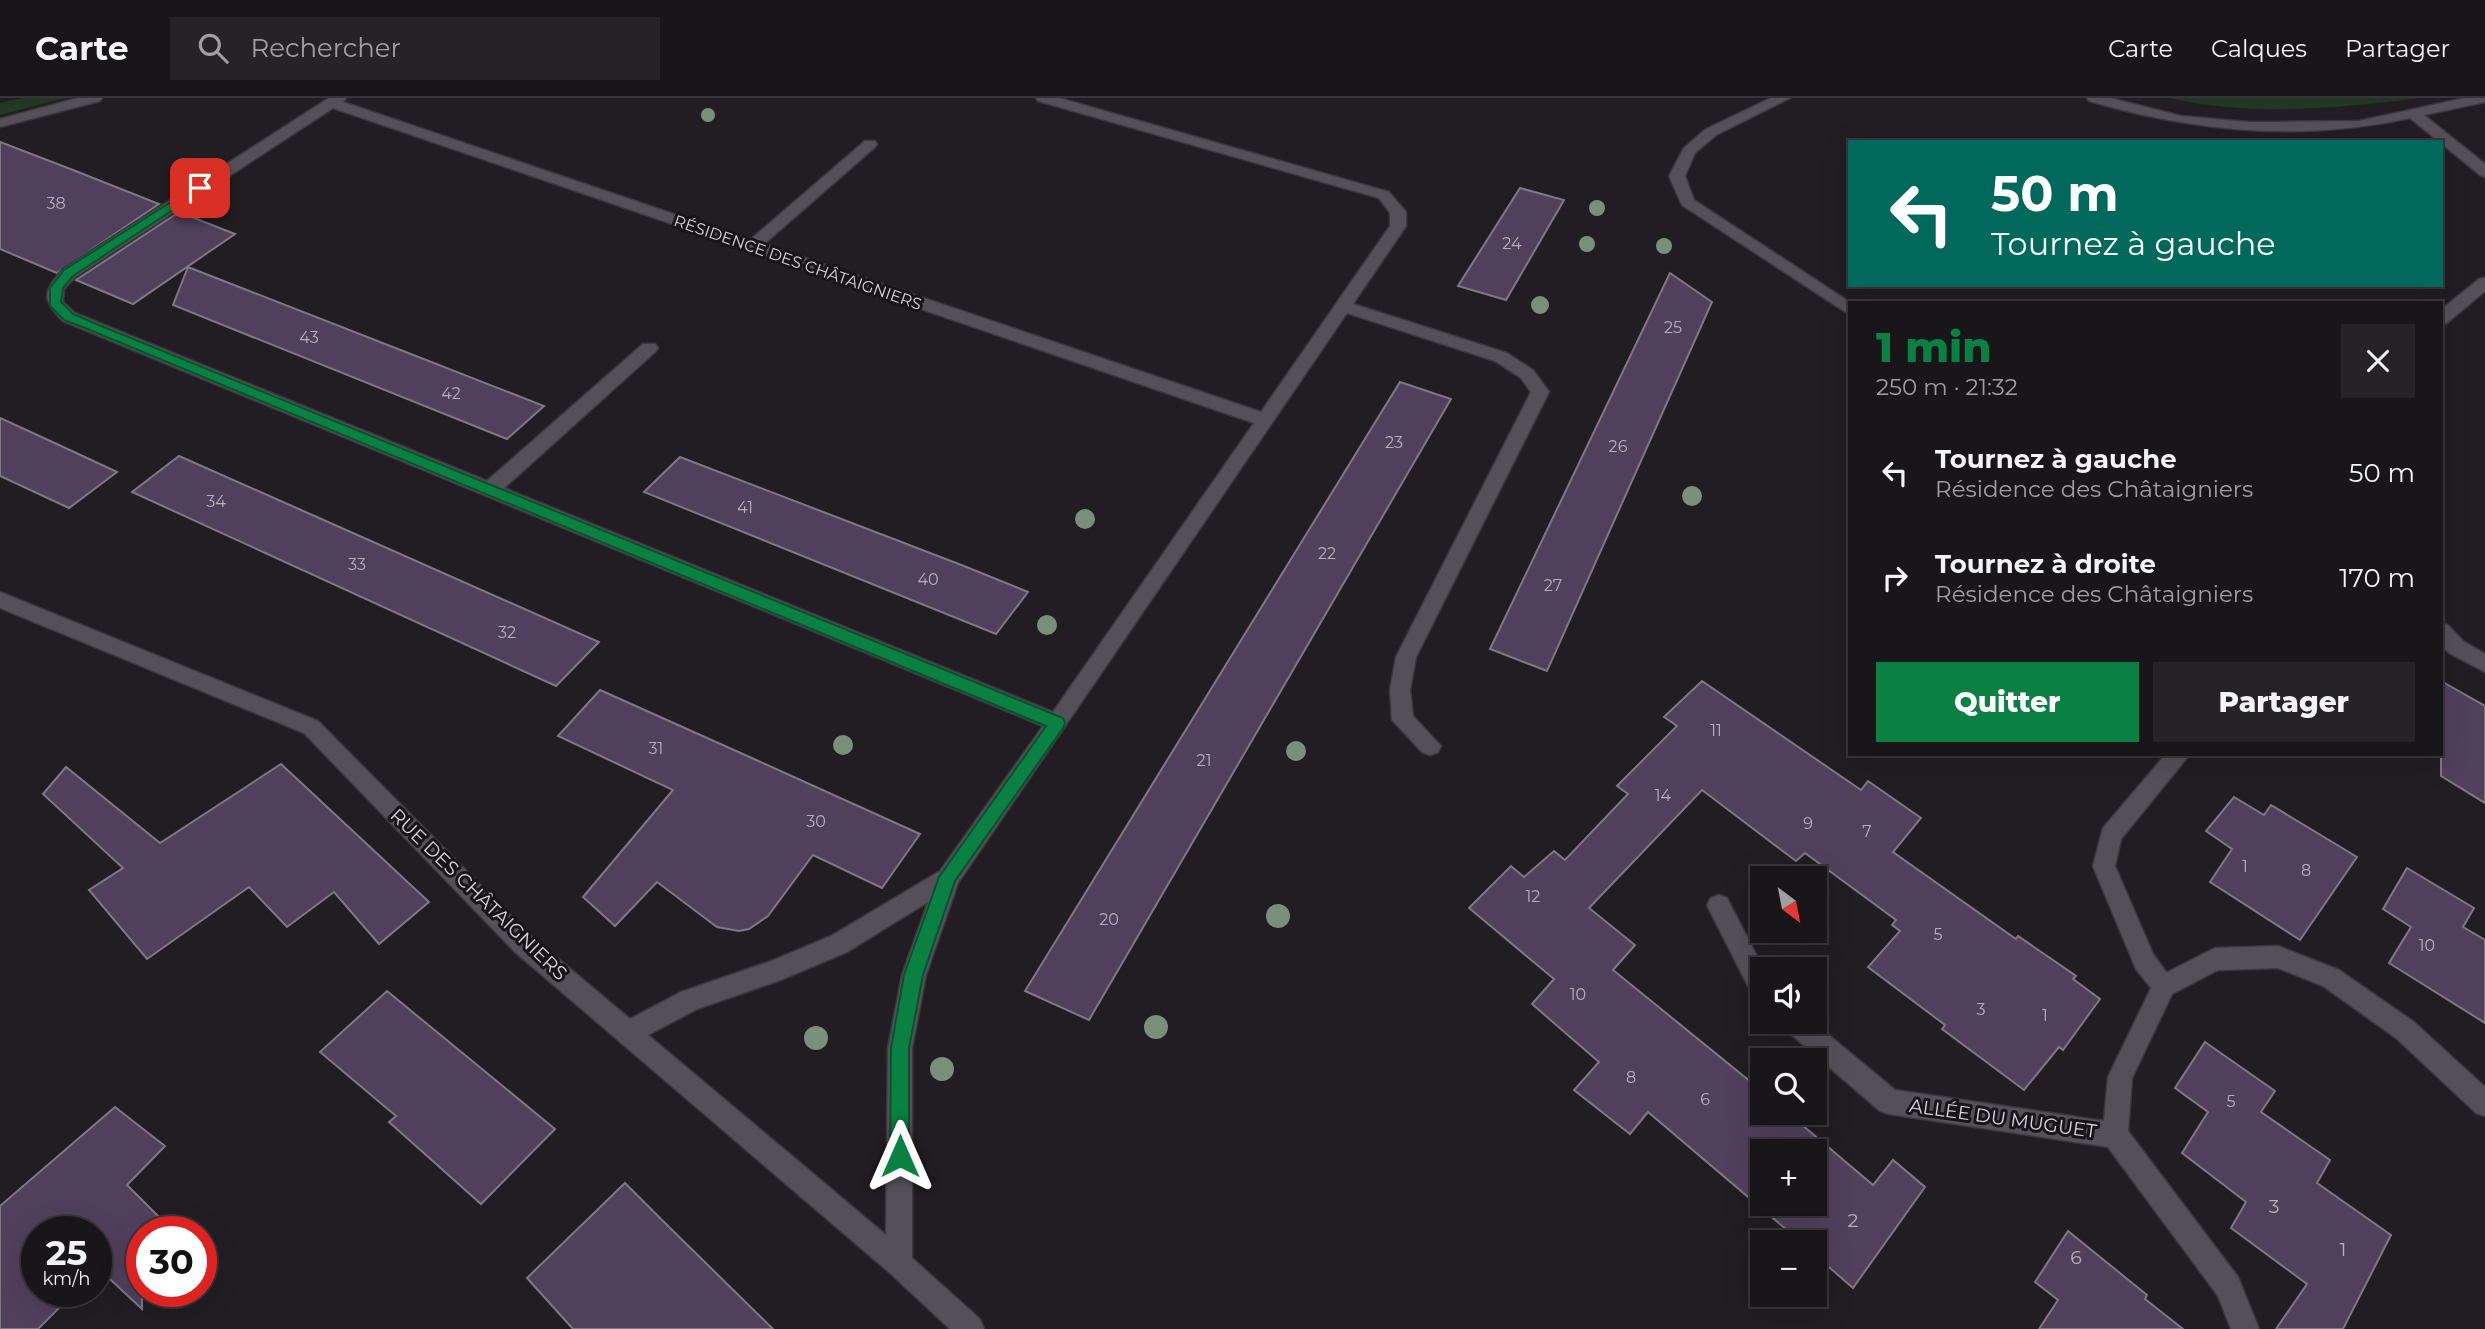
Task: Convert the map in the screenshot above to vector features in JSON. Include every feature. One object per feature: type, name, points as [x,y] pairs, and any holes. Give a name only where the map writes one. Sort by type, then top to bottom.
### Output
[{"type":"street","points":[[0,123],[95,98]]},
{"type":"street","points":[[899,1264],[900,1048],[914,975],[948,877],[1398,226],[1398,212],[1384,195],[1043,98]]},
{"type":"street","points":[[1783,98],[1711,132],[1689,151],[1677,176],[1687,202],[1848,309]]},
{"type":"street","points":[[2094,98],[2146,113],[2241,126],[2359,125],[2485,98]]},
{"type":"street","name":"RÉSIDENCE DES CHÂTAIGNIERS","points":[[1057,723],[89,326],[69,317],[55,303],[56,288],[69,273],[335,101],[1265,420]]},
{"type":"street","points":[[2412,113],[2485,172]]},
{"type":"street","points":[[753,246],[870,144]]},
{"type":"street","points":[[2443,316],[2485,283]]},
{"type":"street","points":[[1343,306],[1500,357],[1527,374],[1540,392],[1406,657],[1399,691],[1403,720],[1430,746]]},
{"type":"street","points":[[489,490],[649,348]]},
{"type":"street","name":"RUE DES CHÂTAIGNIERS","points":[[0,600],[311,727],[523,944],[899,1264],[970,1329]]},
{"type":"street","points":[[2443,633],[2456,647],[2485,664]]},
{"type":"street","points":[[2164,986],[2144,961],[2104,866],[2112,835],[2177,756]]},
{"type":"street","points":[[628,1033],[690,1000],[779,970],[839,944],[948,877]]},
{"type":"street","points":[[1719,905],[1750,966]]},
{"type":"street","points":[[2245,1329],[2228,1287],[2115,1135],[2120,1077],[2164,986],[2215,959],[2278,957],[2331,978],[2405,1030],[2485,1104]]},
{"type":"street","name":"ALLÉE DU MUGUET","points":[[1809,1034],[1889,1101],[2115,1135]]},
{"type":"green space","points":[[22,98],[65,98],[0,115],[0,103]]},
{"type":"green space","points":[[2169,98],[2420,98],[2358,105],[2263,109],[2200,104]]},
{"type":"building","points":[[0,142],[159,204],[57,273],[0,249]]},
{"type":"building","points":[[1520,188],[1564,200],[1506,300],[1458,286]]},
{"type":"building","points":[[179,212],[235,234],[133,304],[76,280]]},
{"type":"building","points":[[188,267],[544,406],[507,439],[173,305]]},
{"type":"building","points":[[1670,273],[1712,302],[1547,671],[1490,649]]},
{"type":"building","points":[[1400,382],[1451,399],[1089,1020],[1025,991]]},
{"type":"building","points":[[0,418],[117,472],[69,508],[0,476]]},
{"type":"building","points":[[179,456],[599,642],[556,686],[132,492]]},
{"type":"building","points":[[680,457],[1028,592],[996,634],[644,492]]},
{"type":"building","points":[[1702,681],[1861,790],[1868,781],[1921,818],[1893,852],[2016,939],[2018,936],[2076,976],[2073,979],[2100,999],[2063,1050],[2059,1047],[2024,1090],[1942,1029],[1945,1025],[1868,967],[1900,931],[1892,925],[1896,920],[1827,869],[1827,866],[1823,866],[1805,853],[1796,861],[1702,790],[1589,908],[1635,945],[1613,970],[1750,1081],[1750,1125],[1802,1125],[1819,1139],[1750,1139],[1750,1199],[1648,1112],[1630,1134],[1574,1090],[1599,1062],[1532,1004],[1554,979],[1469,908],[1511,866],[1524,877],[1554,851],[1565,860],[1628,794],[1617,786],[1677,726],[1664,717]]},
{"type":"building","points":[[2443,682],[2485,706],[2485,803],[2441,776]]},
{"type":"building","points":[[600,690],[920,834],[882,888],[813,855],[768,916],[749,929],[739,931],[717,927],[657,882],[615,926],[583,897],[673,790],[558,736]]},
{"type":"building","points":[[281,764],[429,902],[379,944],[334,892],[287,927],[249,887],[147,959],[89,890],[123,868],[43,794],[66,767],[160,843]]},
{"type":"building","points":[[2234,797],[2264,815],[2271,805],[2357,857],[2300,940],[2210,882],[2232,849],[2206,831]]},
{"type":"building","points":[[2407,868],[2474,908],[2463,927],[2485,940],[2485,1023],[2389,963],[2411,927],[2383,909]]},
{"type":"building","points":[[387,991],[555,1129],[481,1204],[389,1122],[396,1116],[320,1052]]},
{"type":"building","points":[[2205,1042],[2275,1091],[2261,1112],[2330,1160],[2317,1183],[2391,1235],[2343,1329],[2276,1329],[2307,1284],[2231,1228],[2246,1202],[2182,1153],[2208,1112],[2175,1088]]},
{"type":"building","points":[[115,1107],[165,1146],[127,1185],[158,1216],[126,1216],[126,1294],[112,1281],[112,1216],[21,1216],[21,1307],[60,1307],[38,1329],[0,1329],[0,1206]]},
{"type":"building","points":[[1827,1146],[1873,1185],[1893,1160],[1925,1187],[1853,1288],[1827,1265],[1827,1230],[1787,1230],[1770,1216],[1827,1216]]},
{"type":"building","points":[[625,1183],[773,1329],[573,1329],[527,1278]]},
{"type":"building","points":[[2068,1231],[2147,1295],[2145,1299],[2183,1329],[2039,1329],[2058,1300],[2035,1282]]},
{"type":"route","points":[[200,188],[69,273],[56,288],[55,303],[69,317],[89,326],[1057,723],[948,877],[914,975],[900,1048],[900,1156]]}]
